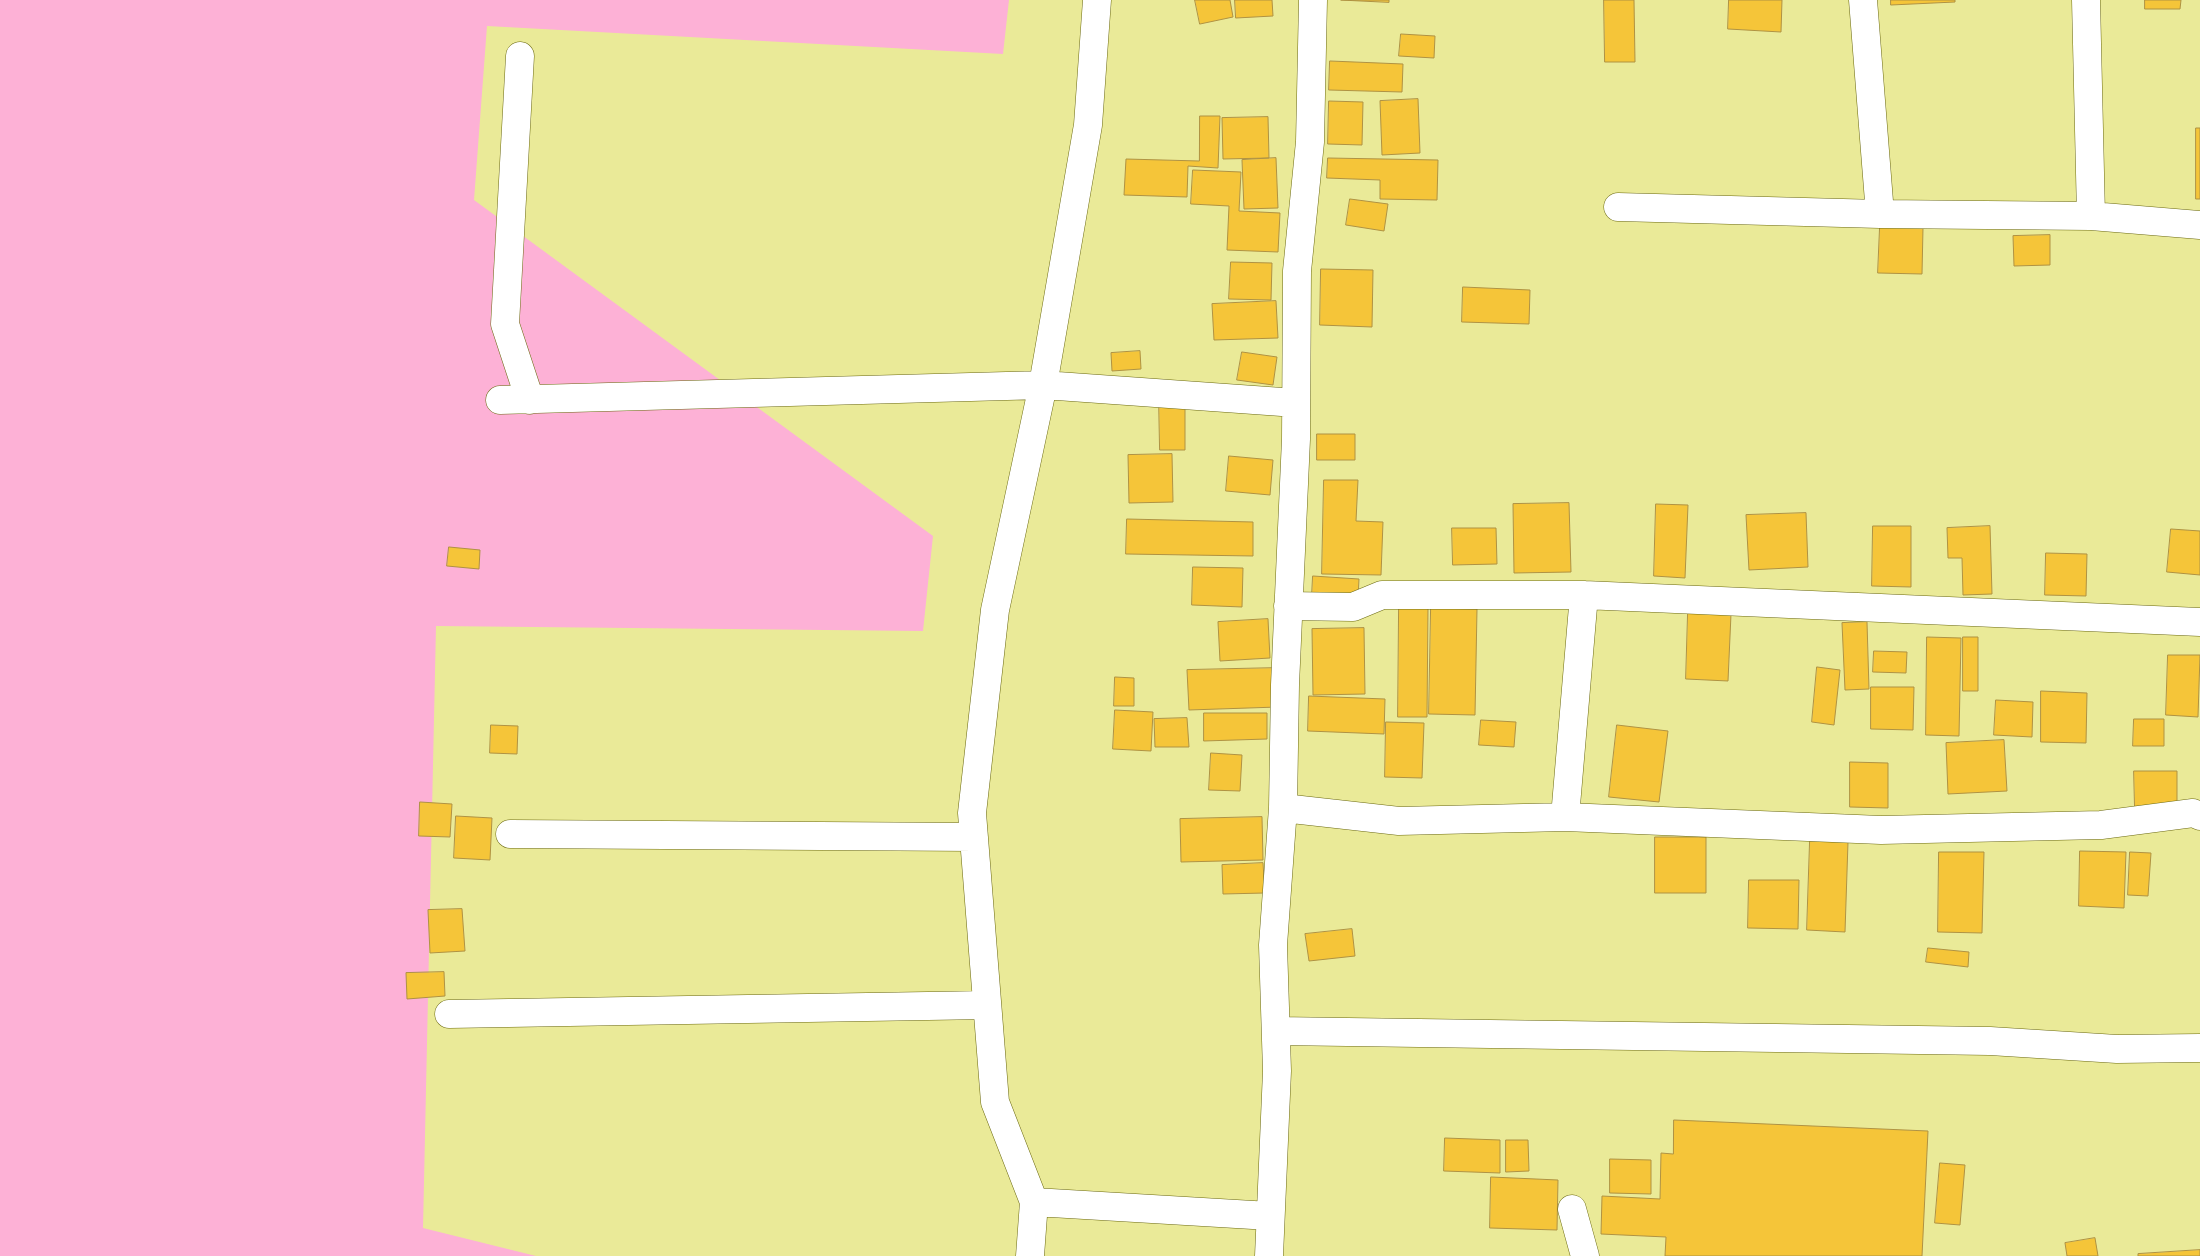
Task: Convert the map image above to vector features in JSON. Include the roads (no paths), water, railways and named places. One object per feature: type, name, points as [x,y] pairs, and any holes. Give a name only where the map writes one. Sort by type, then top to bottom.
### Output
[{"type":"street","points":[[1030,1256],[1034,1202],[995,1102],[972,813],[995,610],[1043,386],[1088,125],[1097,0]]},
{"type":"street","points":[[1269,1256],[1277,1070],[1273,945],[1283,808],[1296,403],[1297,271],[1310,142],[1313,0]]},
{"type":"street","points":[[1863,0],[1880,214]]},
{"type":"street","points":[[2086,0],[2091,216]]},
{"type":"street","points":[[520,56],[505,324],[530,400]]},
{"type":"street","points":[[1618,206],[1880,214],[2091,216],[2200,225]]},
{"type":"street","points":[[500,400],[1043,386],[1296,403]]},
{"type":"street","points":[[1288,606],[1353,607],[1382,595],[1584,595],[2200,622]]},
{"type":"street","points":[[1565,817],[1584,595]]},
{"type":"street","points":[[1283,808],[1399,821],[1565,817],[1881,830],[2101,825],[2193,813],[2200,816]]},
{"type":"street","points":[[510,834],[974,837]]},
{"type":"street","points":[[449,1014],[987,1005]]},
{"type":"street","points":[[1276,1030],[1980,1041],[2117,1049],[2200,1048]]},
{"type":"street","points":[[1034,1202],[1270,1216]]},
{"type":"street","points":[[1572,1209],[1585,1256]]}]
